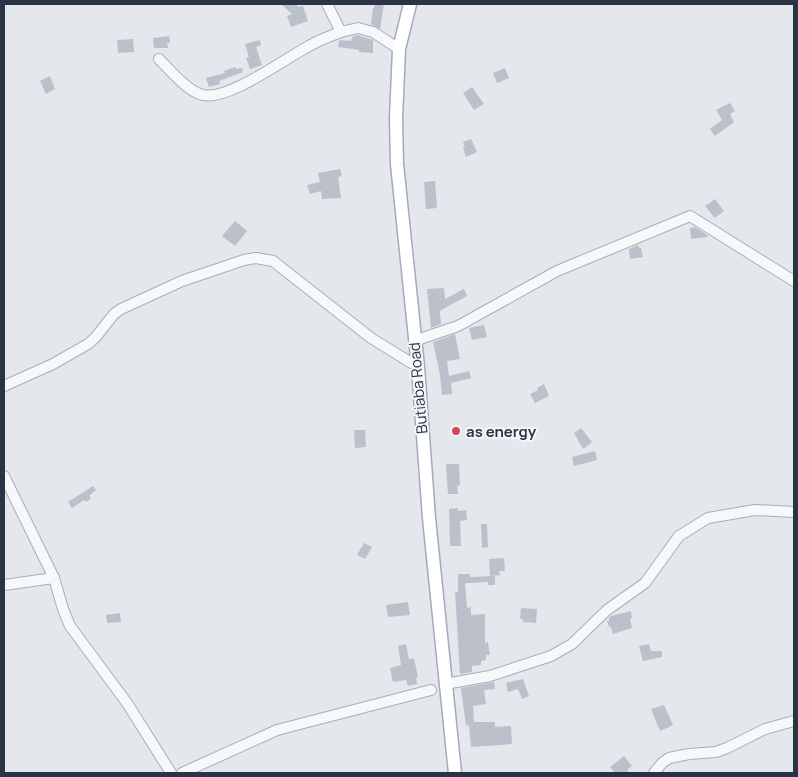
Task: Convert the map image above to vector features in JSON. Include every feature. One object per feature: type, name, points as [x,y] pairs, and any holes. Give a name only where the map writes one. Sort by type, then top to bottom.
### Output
[{"type":"main road","name":"Butiaba Road","points":[[410,4],[399,49],[396,118],[397,164],[418,367],[429,518],[455,773]]},
{"type":"street","points":[[327,4],[341,32]]},
{"type":"street","points":[[159,59],[195,92],[212,95],[222,93],[258,76],[311,45],[341,32],[358,28],[373,32],[399,49]]},
{"type":"street","points":[[414,341],[458,326],[557,271],[690,216],[794,281]]},
{"type":"street","points":[[4,386],[52,364],[88,344],[96,338],[107,322],[121,309],[182,281],[244,260],[256,258],[265,258],[273,261],[371,338],[418,367]]},
{"type":"street","points":[[4,476],[54,578],[70,626],[127,703],[171,773]]},
{"type":"street","points":[[445,684],[490,676],[551,656],[572,644],[607,610],[645,583],[679,536],[708,518],[755,510],[794,512]]},
{"type":"street","points":[[4,585],[54,578]]},
{"type":"street","points":[[182,773],[277,730],[431,690]]},
{"type":"street","points":[[654,773],[669,758],[721,750],[765,729],[794,721]]},
{"type":"building","points":[[281,4],[303,6],[308,21],[291,27],[287,16],[292,14]]},
{"type":"building","points":[[375,4],[384,4],[380,29],[371,24]]},
{"type":"building","points":[[357,35],[373,40],[373,53],[338,47],[339,40],[351,41],[352,37]]},
{"type":"building","points":[[169,36],[170,43],[167,43],[168,48],[154,48],[153,38]]},
{"type":"building","points":[[133,39],[134,52],[118,53],[117,40]]},
{"type":"building","points":[[260,40],[261,45],[256,47],[262,65],[250,69],[246,58],[249,57],[245,44]]},
{"type":"building","points":[[235,67],[236,69],[242,68],[243,72],[219,81],[220,84],[209,87],[206,78],[225,73],[224,71]]},
{"type":"building","points":[[505,68],[509,78],[497,83],[493,73]]},
{"type":"building","points":[[50,76],[55,89],[46,94],[40,81]]},
{"type":"building","points":[[472,87],[484,104],[474,110],[463,93]]},
{"type":"building","points":[[730,103],[735,111],[730,114],[734,122],[715,136],[710,129],[722,120],[716,110]]},
{"type":"building","points":[[471,139],[477,152],[466,157],[463,142]]},
{"type":"building","points":[[340,169],[342,176],[338,177],[341,198],[322,199],[321,191],[310,194],[307,185],[320,182],[318,173]]},
{"type":"building","points":[[435,181],[437,208],[426,209],[424,182]]},
{"type":"building","points":[[715,199],[724,211],[715,218],[705,206]]},
{"type":"building","points":[[235,221],[247,231],[235,246],[222,236]]},
{"type":"building","points":[[695,227],[708,237],[691,239],[690,228]]},
{"type":"building","points":[[638,245],[641,248],[643,257],[630,259],[629,249]]},
{"type":"building","points":[[444,288],[445,299],[464,289],[467,296],[441,310],[441,324],[431,328],[427,289]]},
{"type":"building","points":[[484,325],[487,337],[472,340],[469,328]]},
{"type":"building","points":[[455,334],[460,359],[447,361],[449,376],[469,371],[471,378],[451,383],[452,394],[442,395],[433,342]]},
{"type":"building","points":[[544,384],[549,396],[535,403],[530,394]]},
{"type":"building","points":[[581,428],[592,442],[583,449],[574,433]]},
{"type":"building","points":[[354,430],[365,430],[366,447],[355,448]]},
{"type":"building","points":[[595,451],[597,460],[574,466],[572,457]]},
{"type":"building","points":[[446,464],[459,464],[460,485],[457,486],[458,494],[448,494]]},
{"type":"building","points":[[93,486],[96,490],[89,496],[91,498],[72,508],[68,502]]},
{"type":"building","points":[[458,508],[458,511],[466,510],[467,520],[460,521],[461,546],[450,546],[449,509]]},
{"type":"building","points":[[481,524],[487,524],[488,547],[482,548]]},
{"type":"building","points":[[364,543],[372,547],[365,559],[357,555]]},
{"type":"building","points":[[504,558],[505,571],[499,571],[500,575],[490,576],[489,559]]},
{"type":"building","points":[[458,574],[470,574],[470,583],[465,583],[467,608],[471,607],[471,615],[485,614],[485,643],[488,642],[490,655],[486,655],[486,660],[481,661],[481,665],[472,666],[472,672],[460,674],[455,592],[458,592]]},
{"type":"building","points":[[495,576],[495,585],[488,585],[488,582],[470,583],[470,577]]},
{"type":"building","points":[[408,602],[410,615],[388,617],[386,605]]},
{"type":"building","points":[[521,608],[537,609],[536,623],[523,622],[523,619],[520,619]]},
{"type":"building","points":[[631,611],[632,628],[613,634],[607,621],[609,621],[609,618]]},
{"type":"building","points":[[120,613],[121,622],[107,623],[106,615]]},
{"type":"building","points":[[406,644],[409,659],[414,658],[418,677],[416,678],[417,684],[408,686],[406,680],[393,682],[390,668],[401,665],[398,646]]},
{"type":"building","points":[[649,644],[651,651],[662,651],[662,657],[643,661],[639,646]]},
{"type":"building","points":[[523,679],[529,696],[522,699],[518,689],[508,692],[506,683]]},
{"type":"building","points":[[494,682],[495,689],[484,690],[486,704],[473,706],[474,722],[495,722],[495,727],[511,726],[512,744],[471,747],[469,725],[466,726],[461,688]]},
{"type":"building","points":[[664,705],[673,725],[660,731],[651,709]]},
{"type":"building","points":[[624,756],[632,766],[627,770],[629,773],[615,773],[610,767]]},
{"type":"place","name":"as energy","points":[[456,431]]}]
